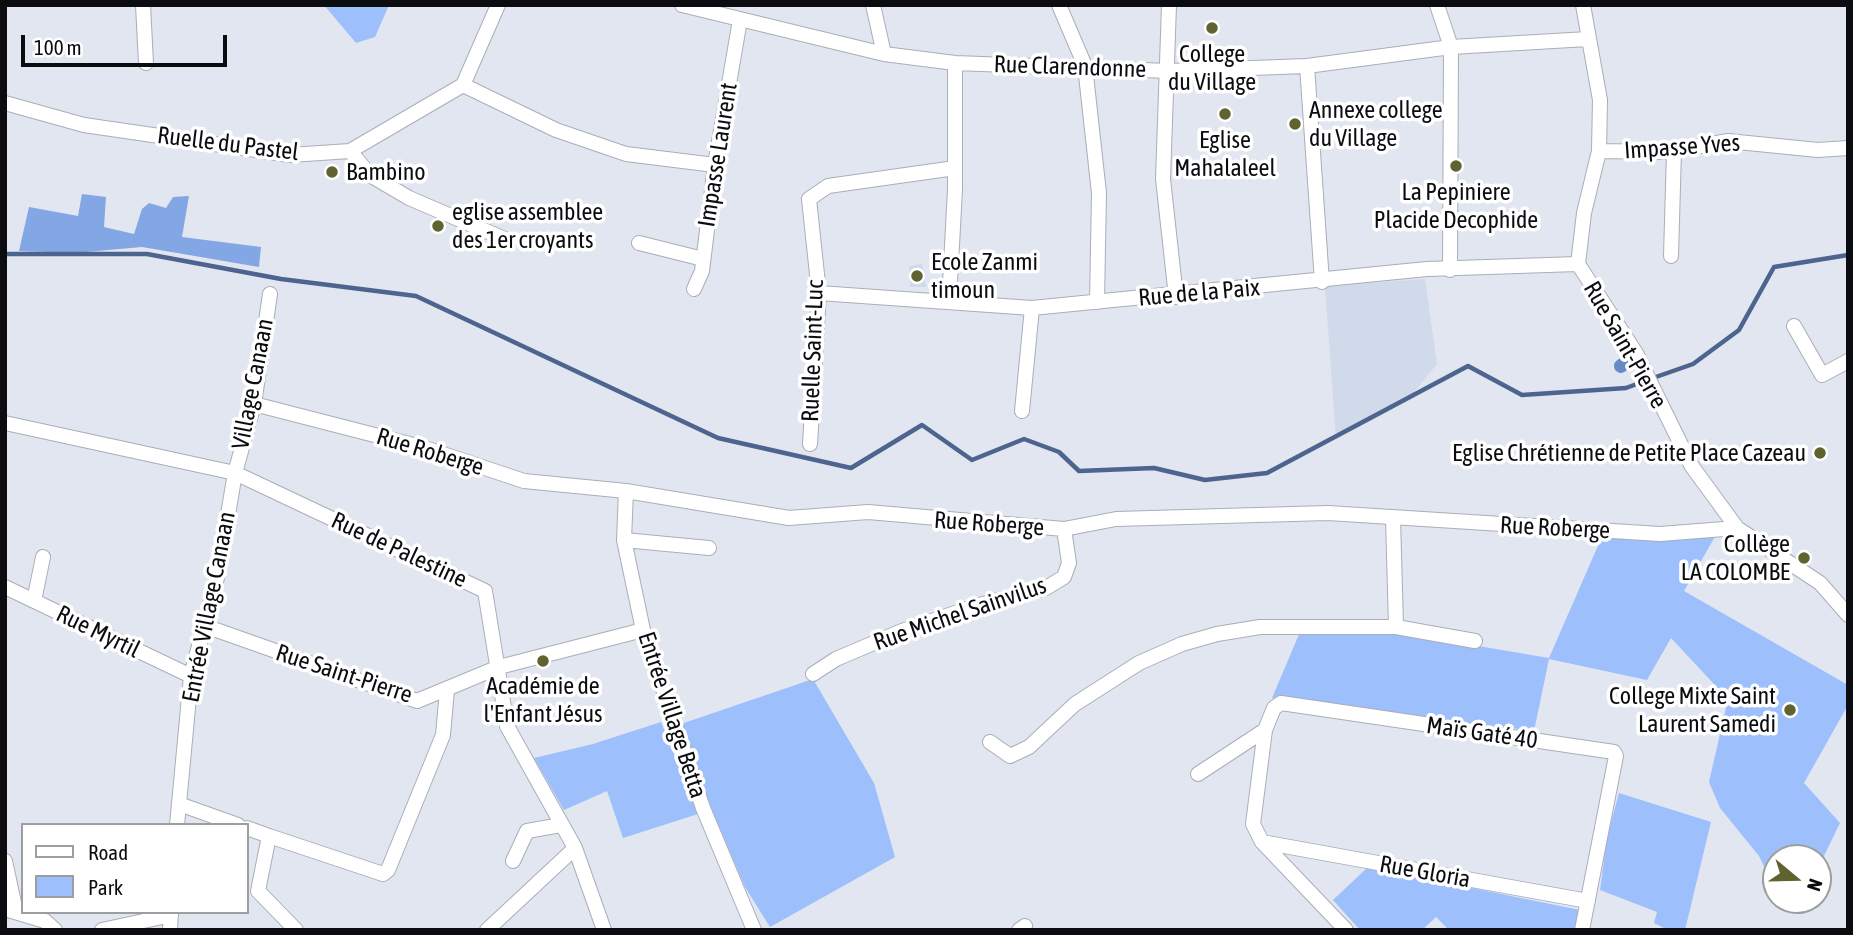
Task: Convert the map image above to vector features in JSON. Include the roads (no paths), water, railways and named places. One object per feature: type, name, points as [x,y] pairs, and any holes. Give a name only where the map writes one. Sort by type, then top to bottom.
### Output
[{"type":"street","points":[[143,5],[146,63]]},
{"type":"street","points":[[498,5],[463,85],[556,130],[626,154],[715,164]]},
{"type":"street","name":"Rue Clarendonne","points":[[682,5],[701,6],[740,20],[884,54],[955,63],[1169,71],[1307,66],[1451,47],[1588,38]]},
{"type":"street","points":[[873,5],[884,54]]},
{"type":"street","points":[[1059,5],[1085,66],[1099,193],[1097,302]]},
{"type":"street","points":[[1170,5],[1163,179],[1176,297]]},
{"type":"street","points":[[1437,5],[1451,47],[1450,270]]},
{"type":"street","name":"Rue Saint-Pierre","points":[[1583,5],[1600,100],[1599,152],[1584,213],[1578,264],[1644,369],[1691,466],[1737,528],[1820,583],[1848,615]]},
{"type":"street","name":"Impasse Laurent","points":[[694,289],[703,259],[715,164],[740,20]]},
{"type":"street","points":[[949,302],[955,168],[955,63]]},
{"type":"street","points":[[1307,66],[1322,282]]},
{"type":"street","name":"Ruelle du Pastel","points":[[5,103],[84,124],[290,155],[350,151],[463,85]]},
{"type":"street","name":"Impasse Yves","points":[[1599,152],[1674,151],[1728,141],[1818,150],[1848,148]]},
{"type":"street","points":[[350,151],[370,175],[409,198],[507,240]]},
{"type":"street","points":[[1671,256],[1674,151]]},
{"type":"street","name":"Ruelle Saint-Luc","points":[[810,444],[819,293],[809,199],[828,186],[955,168]]},
{"type":"street","points":[[639,243],[703,259]]},
{"type":"street","name":"Rue de la Paix","points":[[819,293],[1032,308],[1450,270],[1578,264]]},
{"type":"street","name":"Village Canaan","points":[[235,473],[254,404],[270,294]]},
{"type":"street","points":[[1021,411],[1032,308]]},
{"type":"street","points":[[1794,326],[1822,375],[1848,361]]},
{"type":"street","name":"Rue Roberge","points":[[254,404],[425,448],[524,481],[626,491],[789,518],[868,512],[1064,529],[1116,519],[1328,513],[1660,534],[1737,528]]},
{"type":"street","name":"Rue de Palestine","points":[[5,424],[235,473],[485,590],[507,726],[575,848],[604,930]]},
{"type":"street","name":"Entrée Village Canaan","points":[[177,823],[191,676],[205,626],[235,473]]},
{"type":"street","name":"Entrée Village Betta","points":[[626,491],[624,540],[643,630],[703,808],[752,929]]},
{"type":"street","points":[[1393,518],[1396,627]]},
{"type":"street","name":"Rue Michel Sainvilus","points":[[813,674],[836,659],[902,631],[979,604],[1046,587],[1064,577],[1069,563],[1064,529]]},
{"type":"street","points":[[624,540],[709,548]]},
{"type":"street","points":[[34,601],[43,557]]},
{"type":"street","name":"Rue Myrtil","points":[[5,587],[191,676]]},
{"type":"street","name":"Rue Saint-Pierre","points":[[205,626],[418,701],[499,667],[643,630]]},
{"type":"street","points":[[990,742],[1010,756],[1029,747],[1075,704],[1139,663],[1182,644],[1217,634],[1260,627],[1396,627],[1475,641]]},
{"type":"street","points":[[248,828],[383,874],[388,870],[443,735],[447,690]]},
{"type":"street","name":"Maïs Gaté 40","points":[[1198,774],[1265,730],[1274,708],[1281,703],[1614,752],[1616,756],[1582,930]]},
{"type":"street","points":[[1265,730],[1253,824],[1262,842],[1346,930]]},
{"type":"street","points":[[179,804],[232,823]]},
{"type":"street","points":[[513,861],[527,831],[561,825]]},
{"type":"street","points":[[269,836],[258,891],[296,930]]},
{"type":"street","name":"Rue Gloria","points":[[1262,842],[1588,901]]},
{"type":"street","points":[[487,930],[575,848]]},
{"type":"street","points":[[5,861],[11,911]]},
{"type":"street","points":[[21,914],[45,921],[55,930]]},
{"type":"street","points":[[102,930],[167,914]]},
{"type":"waterway","points":[[5,254],[147,254],[281,279],[416,296],[718,438],[851,468],[922,425],[972,460],[1024,439],[1059,452],[1079,471],[1154,468],[1205,480],[1267,473],[1468,366],[1522,395],[1626,388],[1645,381]]},
{"type":"waterway","points":[[1653,378],[1693,364],[1739,330],[1774,267],[1848,255]]},
{"type":"waterway","points":[[1621,366],[1633,357]]},
{"type":"place","name":"College du Village","points":[[1212,28]]},
{"type":"place","name":"Eglise Mahalaleel","points":[[1225,114]]},
{"type":"place","name":"Annexe college du Village","points":[[1295,124]]},
{"type":"place","name":"La Pepiniere Placide Decophide","points":[[1456,166]]},
{"type":"place","name":"Bambino","points":[[332,172]]},
{"type":"place","name":"eglise assemblee des 1er croyants","points":[[438,226]]},
{"type":"place","name":"Ecole Zanmi timoun","points":[[917,276]]},
{"type":"place","name":"Eglise Chrétienne de Petite Place Cazeau","points":[[1820,453]]},
{"type":"place","name":"Collège LA COLOMBE","points":[[1804,558]]},
{"type":"place","name":"Académie de l'Enfant Jésus","points":[[543,661]]},
{"type":"place","name":"College Mixte Saint Laurent Samedi","points":[[1790,710]]}]
